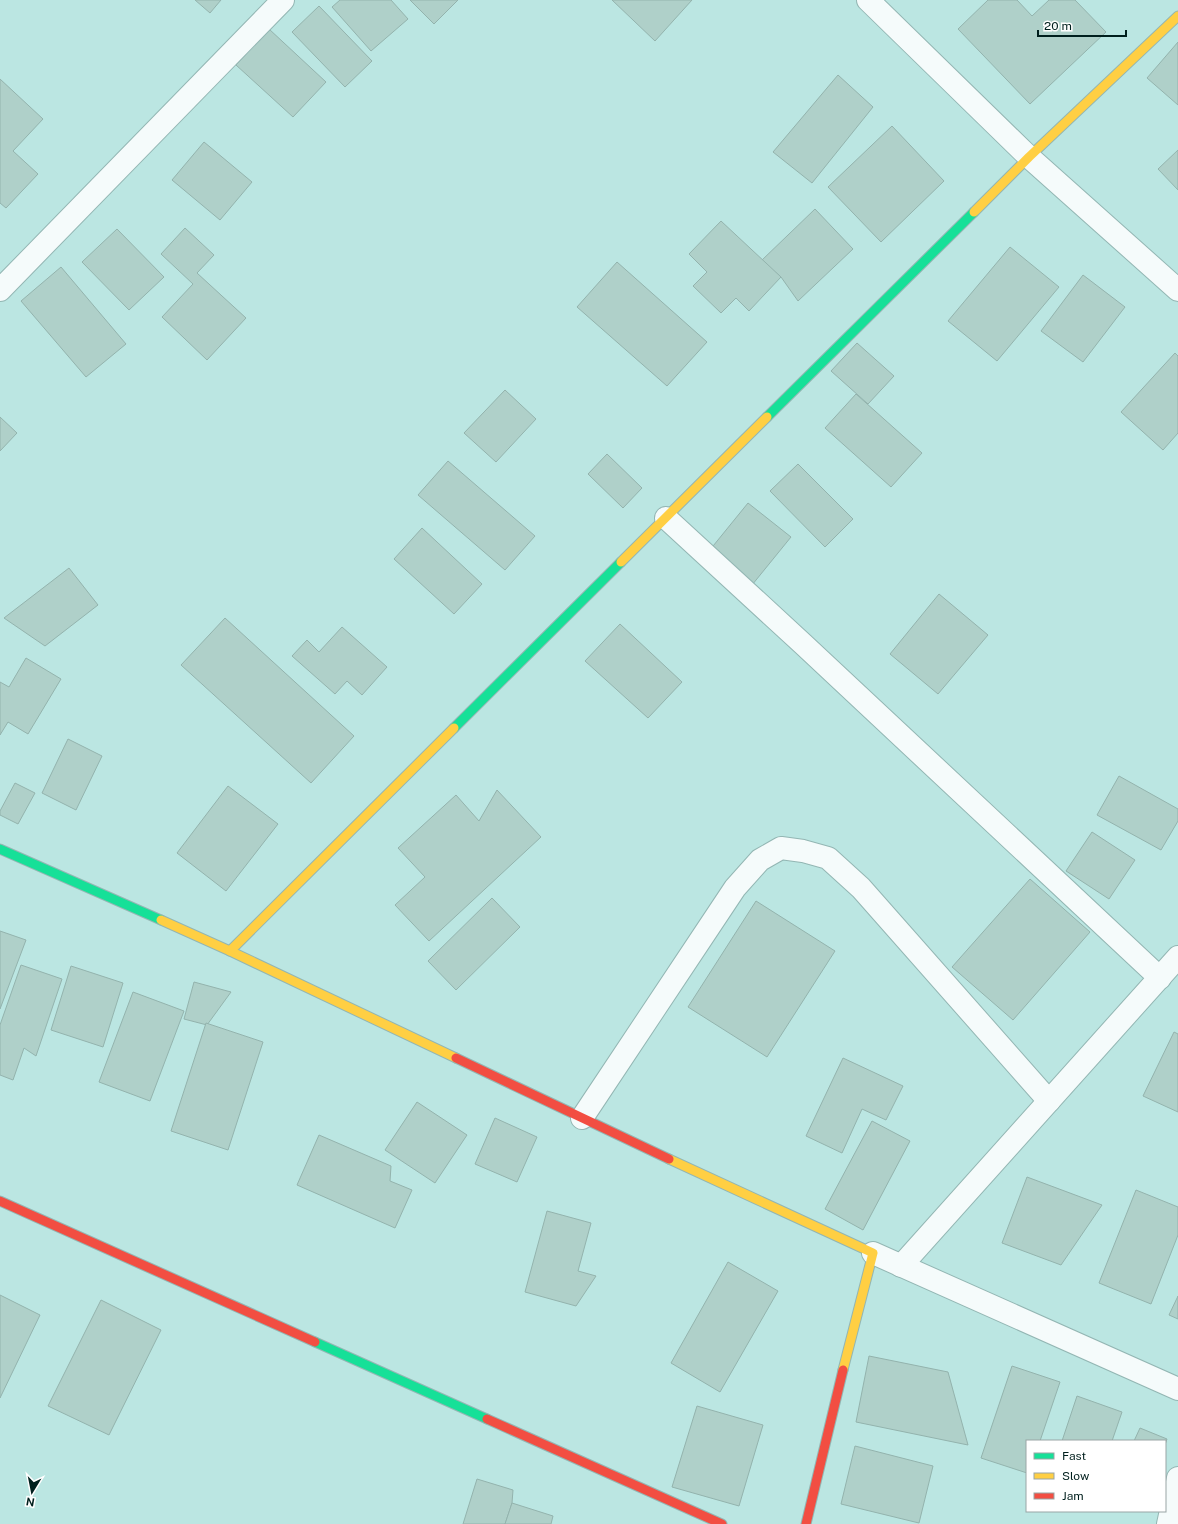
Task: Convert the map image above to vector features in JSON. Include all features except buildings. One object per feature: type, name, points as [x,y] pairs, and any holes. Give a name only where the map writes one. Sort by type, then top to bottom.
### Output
[{"type":"street","points":[[0,290],[282,0]]},
{"type":"street","points":[[868,0],[1029,157],[1178,290]]},
{"type":"street","points":[[230,952],[1029,157],[1178,16]]},
{"type":"street","points":[[666,518],[1160,978]]},
{"type":"street","points":[[582,1118],[735,888],[760,860],[781,848],[803,851],[828,858],[861,888],[1049,1101]]},
{"type":"street","points":[[0,849],[230,952],[873,1254],[1178,1389]]},
{"type":"street","points":[[901,1266],[1178,957]]},
{"type":"street","points":[[0,1200],[722,1524]]},
{"type":"street","points":[[806,1524],[873,1254]]},
{"type":"street","points":[[1168,1524],[1178,1478]]},
{"type":"traffic: fast","points":[[767,417],[974,212]]},
{"type":"traffic: fast","points":[[454,728],[621,562]]},
{"type":"traffic: fast","points":[[0,849],[161,920]]},
{"type":"traffic: fast","points":[[315,1342],[487,1419]]},
{"type":"traffic: slow","points":[[974,212],[1029,157],[1178,16]]},
{"type":"traffic: slow","points":[[621,562],[767,417]]},
{"type":"traffic: slow","points":[[230,951],[454,728]]},
{"type":"traffic: slow","points":[[161,920],[456,1058]]},
{"type":"traffic: slow","points":[[669,1159],[873,1253],[843,1370]]},
{"type":"traffic: jam","points":[[456,1058],[669,1159]]},
{"type":"traffic: jam","points":[[0,1201],[315,1342]]},
{"type":"traffic: jam","points":[[806,1524],[843,1370]]},
{"type":"traffic: jam","points":[[487,1419],[722,1524]]}]
